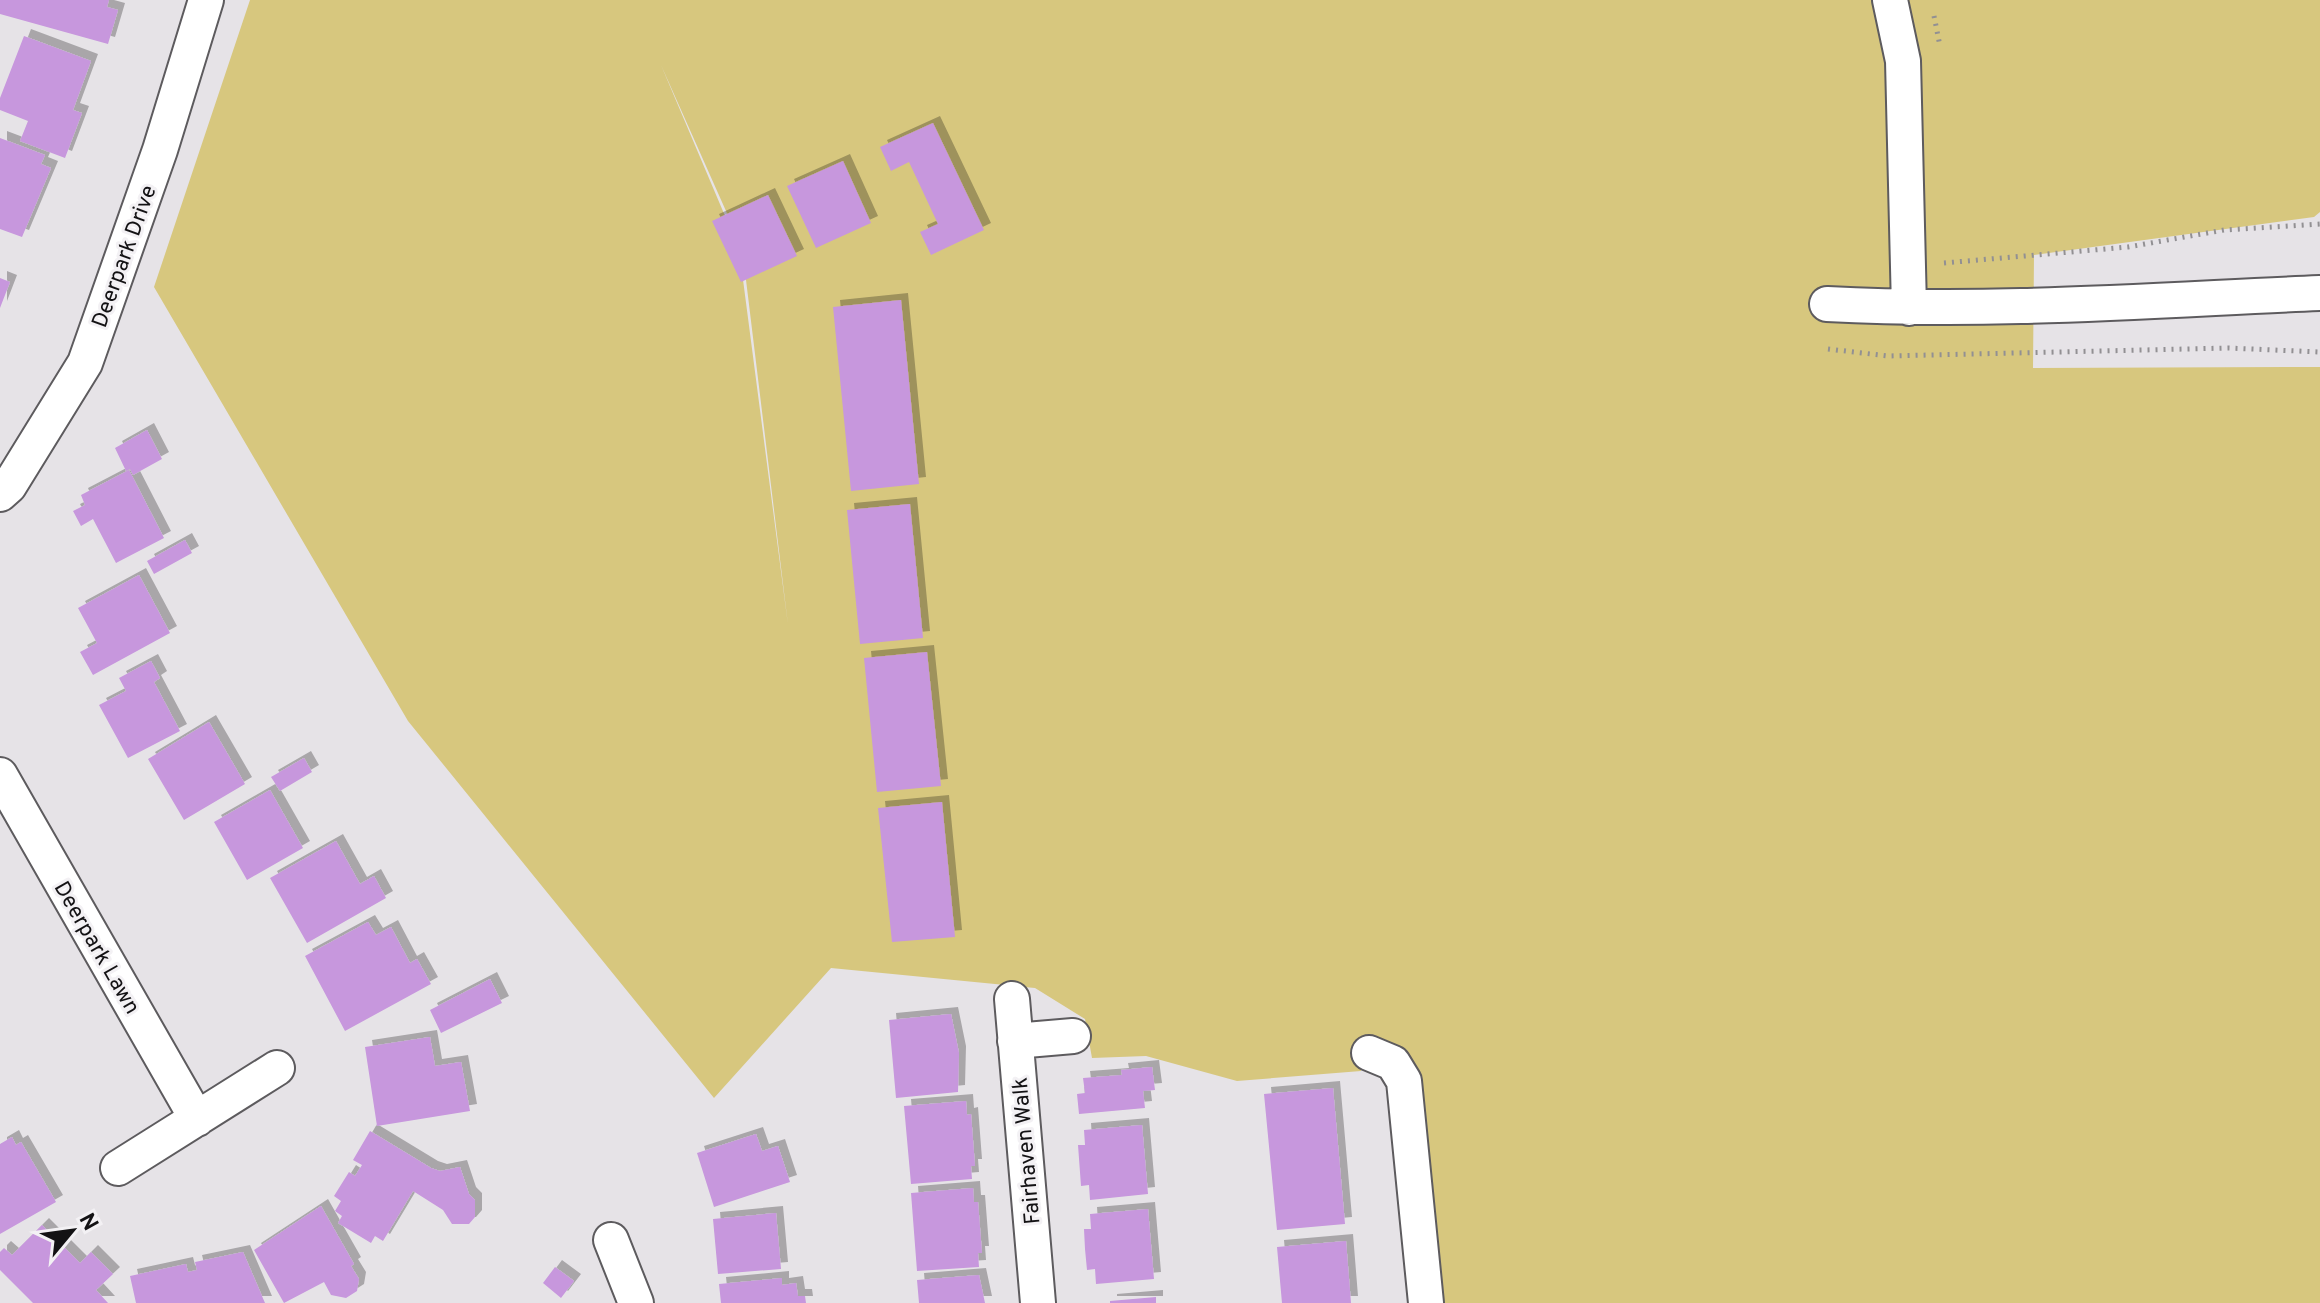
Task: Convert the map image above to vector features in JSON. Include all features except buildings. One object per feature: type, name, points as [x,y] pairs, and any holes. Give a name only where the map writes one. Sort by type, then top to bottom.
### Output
[{"type":"street","name":"Deerpark Drive","points":[[0,494],[9,486],[85,363],[160,150],[206,0]]},
{"type":"street","points":[[1890,0],[1903,61],[1909,308]]},
{"type":"street","points":[[1827,304],[1909,308],[2014,307],[2320,293]]},
{"type":"street","name":"Deerpark Lawn","points":[[0,775],[197,1119]]},
{"type":"street","name":"Fairhaven Walk","points":[[1012,999],[1038,1303]]},
{"type":"street","points":[[1015,1041],[1073,1036]]},
{"type":"street","points":[[1369,1053],[1393,1063],[1404,1081],[1426,1303]]},
{"type":"street","points":[[118,1168],[277,1068]]},
{"type":"street","points":[[611,1240],[636,1303]]},
{"type":"path","points":[[1932,11],[1941,56]]},
{"type":"path","points":[[1944,256],[1944,266],[2128,247],[2224,230],[2320,224]]},
{"type":"path","points":[[1828,349],[1888,356],[2228,348],[2320,352]]},
{"type":"shaded area","points":[[250,0],[2320,0],[2320,212],[2314,217],[2034,255],[2033,368],[2320,367],[2320,1303],[1440,1303],[1422,1097],[1371,1038],[1361,1071],[1237,1081],[1146,1056],[1092,1058],[1085,1019],[1035,988],[831,968],[714,1098],[408,721],[154,287]],"holes":[[[661,65],[742,247],[788,625],[739,249]]]}]
